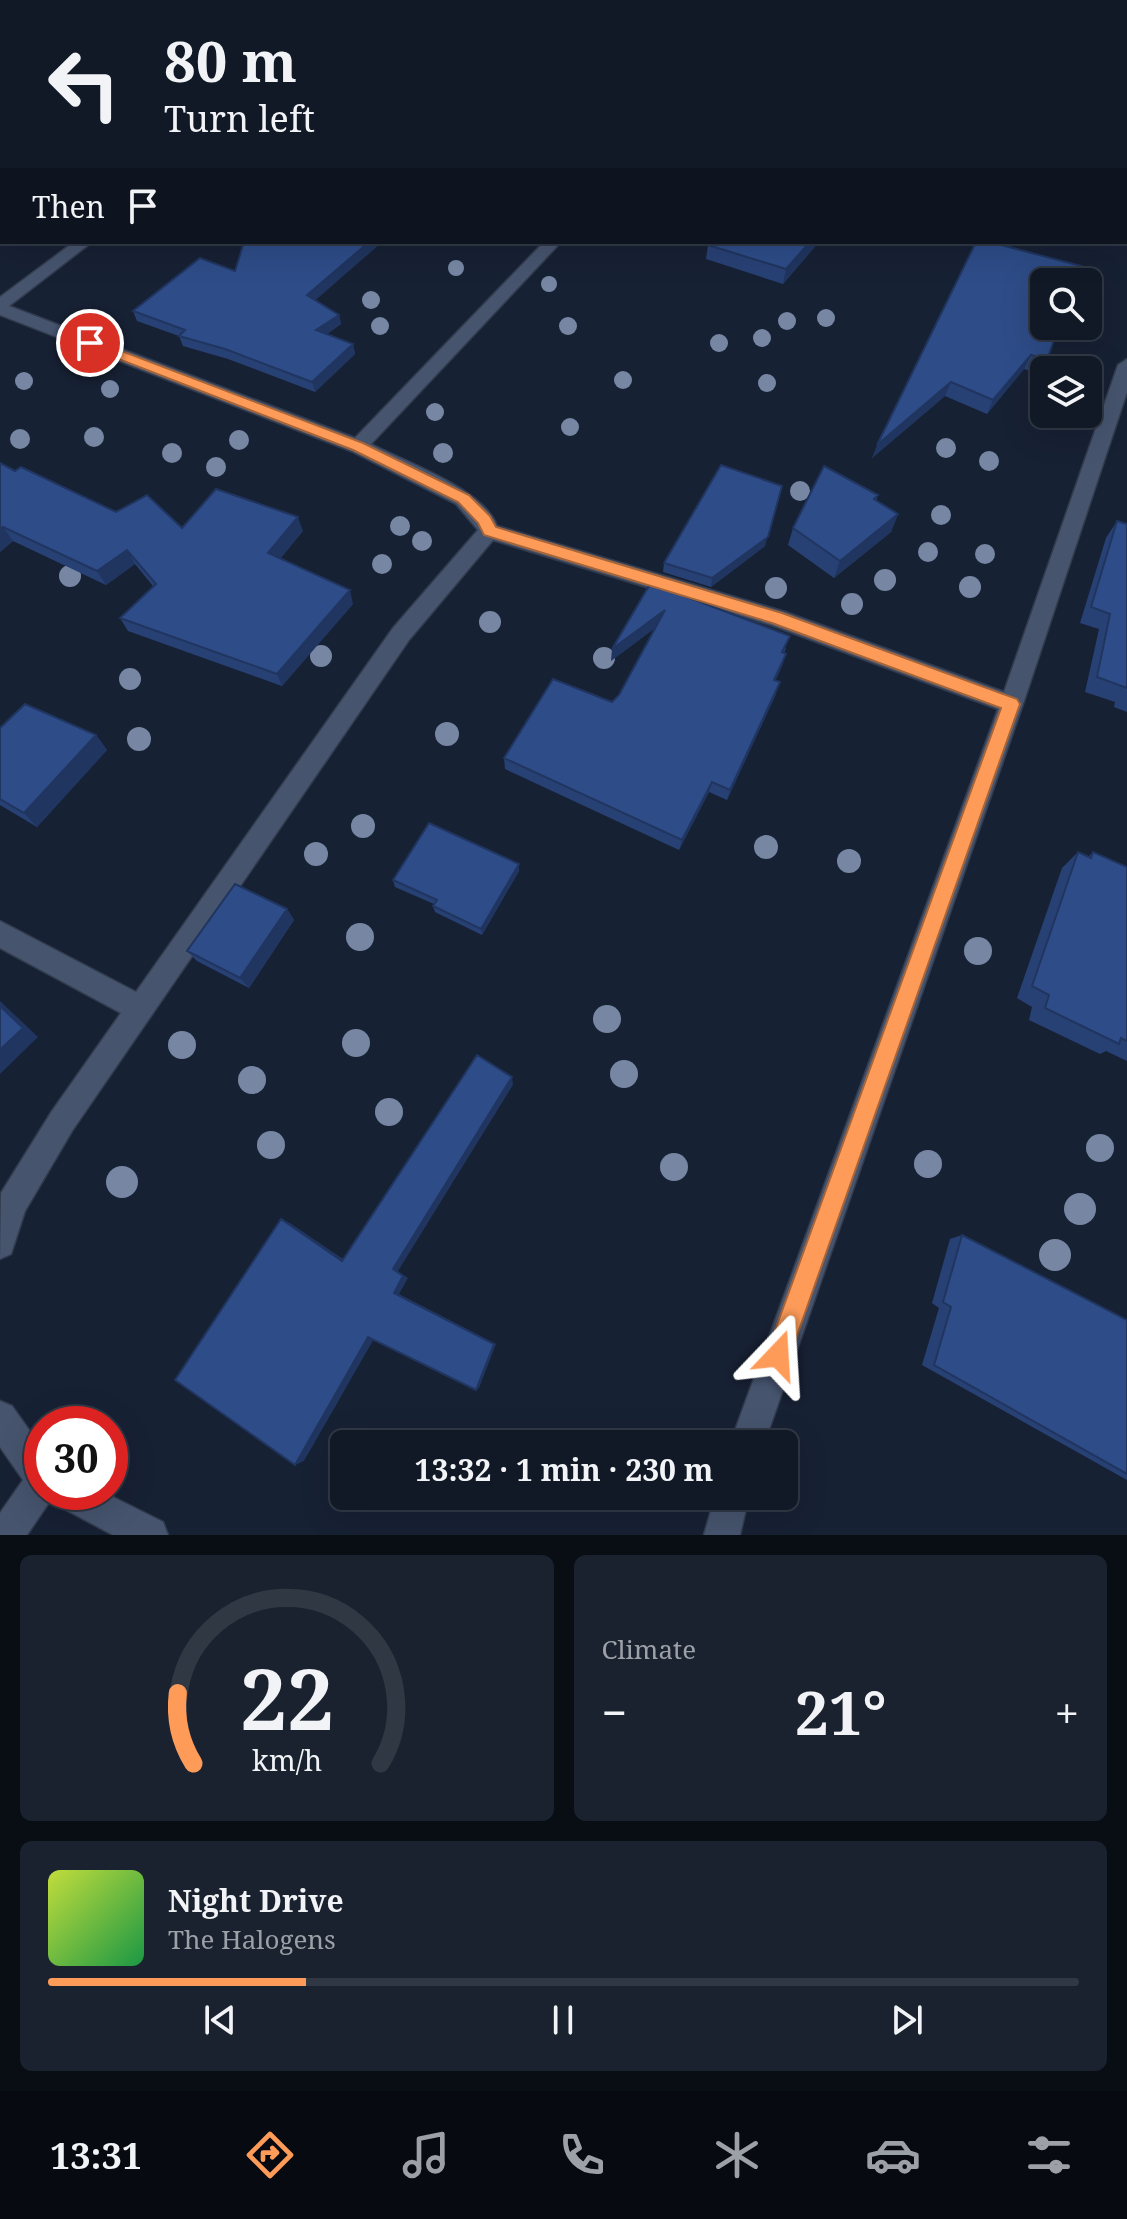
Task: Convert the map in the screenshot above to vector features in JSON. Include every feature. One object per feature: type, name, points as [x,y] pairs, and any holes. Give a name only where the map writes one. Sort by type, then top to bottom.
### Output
[{"type":"street","points":[[0,307],[81,244]]},
{"type":"street","points":[[358,446],[551,244]]},
{"type":"street","points":[[0,307],[358,446],[463,499],[485,520],[489,531]]},
{"type":"street","points":[[752,1430],[1011,704],[1127,365]]},
{"type":"street","points":[[489,531],[777,618],[1011,704]]},
{"type":"street","points":[[0,1243],[12,1204],[62,1121],[401,634],[489,531]]},
{"type":"street","points":[[0,934],[142,1010]]},
{"type":"street","points":[[0,1418],[24,1453]]},
{"type":"street","points":[[6,1535],[24,1508]]},
{"type":"street","points":[[102,1510],[150,1535]]},
{"type":"street","points":[[722,1535],[728,1510]]},
{"type":"building","points":[[243,244],[367,244],[307,295],[339,315],[316,330],[353,344],[312,382],[225,349],[179,336],[185,330],[133,311],[200,258],[235,271]]},
{"type":"building","points":[[709,244],[808,244],[786,269]]},
{"type":"building","points":[[975,244],[998,244],[1081,266],[1030,268],[1030,340],[1054,340],[1048,356],[1031,355],[993,400],[951,382],[877,445]]},
{"type":"building","points":[[0,463],[15,471],[21,467],[116,512],[147,495],[182,528],[216,489],[298,517],[268,553],[350,590],[277,674],[120,618],[156,584],[127,550],[97,571],[3,527],[0,529]]},
{"type":"building","points":[[721,465],[782,486],[768,537],[712,578],[664,563]]},
{"type":"building","points":[[824,466],[878,495],[874,499],[898,514],[840,561],[793,528]]},
{"type":"building","points":[[1117,521],[1127,524],[1127,688],[1097,677],[1110,614],[1091,607]]},
{"type":"building","points":[[653,579],[691,590],[684,596],[790,636],[774,680],[780,682],[730,790],[712,782],[682,840],[504,758],[553,679],[612,702],[619,695],[665,610],[612,649]]},
{"type":"building","points":[[25,704],[96,735],[24,813],[0,799],[0,728]]},
{"type":"building","points":[[429,823],[519,864],[481,929],[433,906],[437,900],[393,880]]},
{"type":"building","points":[[1078,852],[1091,858],[1093,852],[1127,867],[1127,1041],[1121,1038],[1119,1044],[1045,1008],[1049,995],[1032,986]]},
{"type":"building","points":[[235,884],[287,909],[240,978],[187,951]]},
{"type":"building","points":[[0,1006],[23,1028],[0,1050]]},
{"type":"building","points":[[477,1055],[512,1077],[393,1269],[403,1276],[394,1293],[494,1344],[476,1390],[368,1337],[295,1465],[175,1380],[281,1219],[342,1261]]},
{"type":"building","points":[[962,1235],[1127,1320],[1127,1474],[934,1365],[951,1307],[943,1302]]},
{"type":"route","points":[[90,343],[358,446],[463,499],[485,520],[489,531],[777,618],[1011,704],[778,1355]]}]
